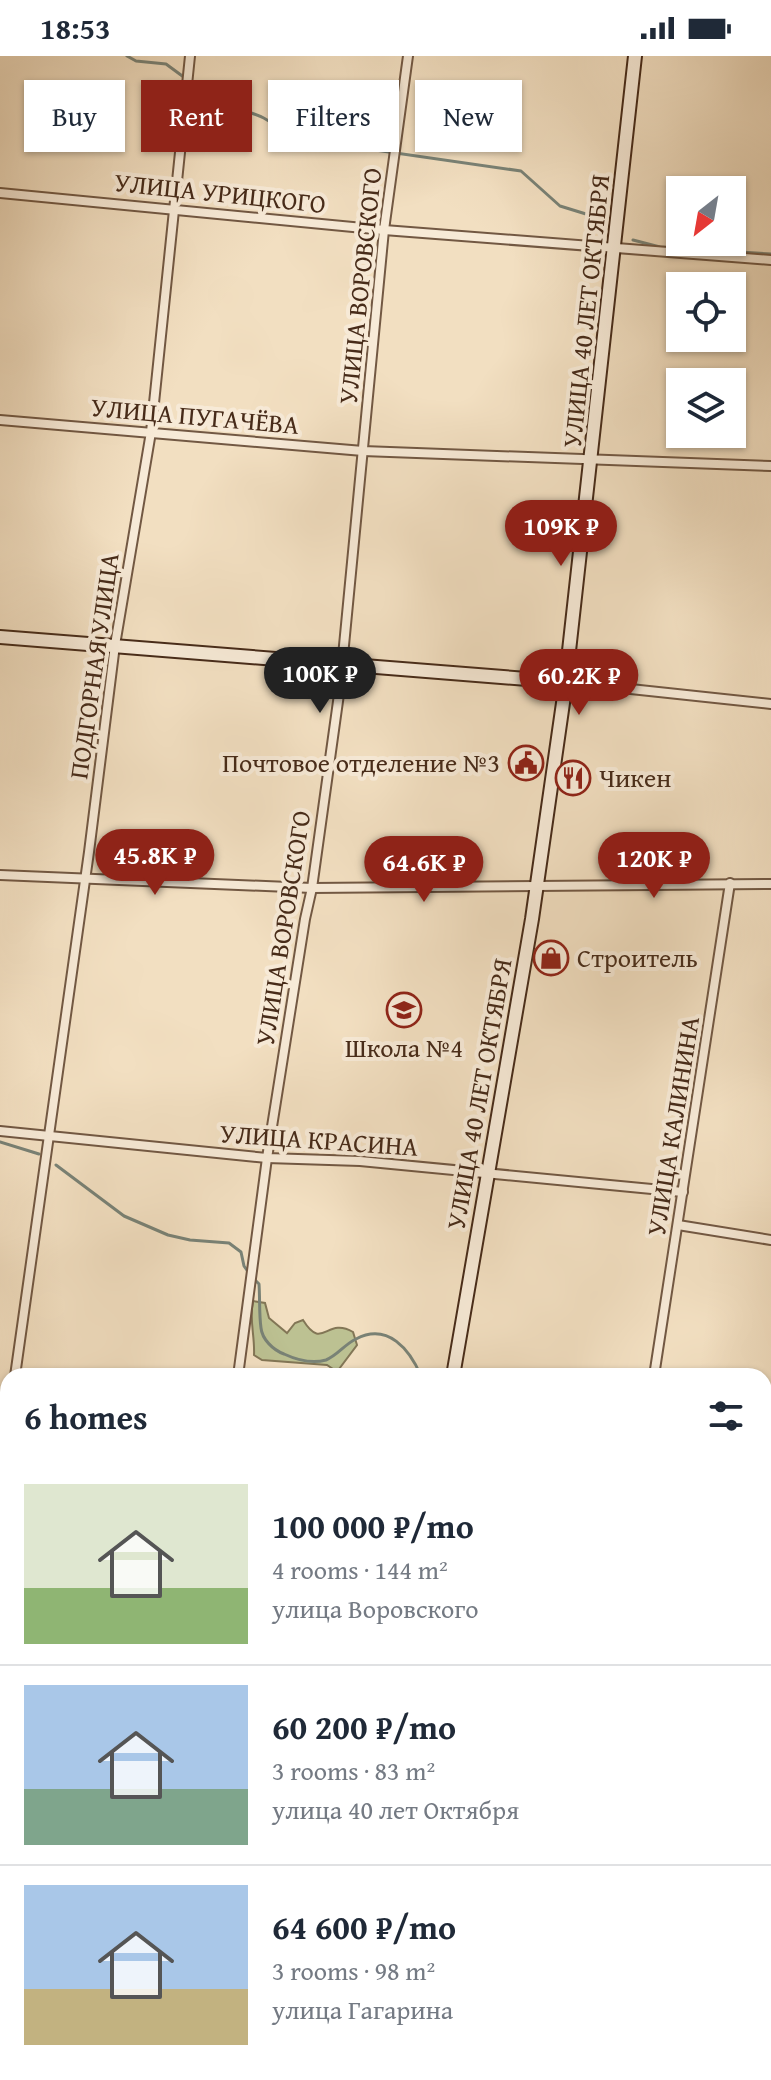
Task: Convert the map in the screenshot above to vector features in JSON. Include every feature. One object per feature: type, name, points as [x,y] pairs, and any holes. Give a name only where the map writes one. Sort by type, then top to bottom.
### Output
[{"type":"street","name":"ПОДГОРНАЯ УЛИЦА","points":[[16,1368],[115,645],[151,432],[190,56]]},
{"type":"street","name":"УЛИЦА ВОРОВСКОГО","points":[[239,1368],[267,1158],[312,888],[342,664],[384,230],[408,56]]},
{"type":"street","name":"УЛИЦА 40 ЛЕТ ОКТЯБРЯ","points":[[454,1368],[537,887],[592,458],[635,56]]},
{"type":"street","name":"УЛИЦА УРИЦКОГО","points":[[0,193],[384,230],[771,260]]},
{"type":"street","name":"УЛИЦА ПУГАЧЁВА","points":[[0,420],[363,451],[771,466]]},
{"type":"street","points":[[0,637],[565,682],[771,704]]},
{"type":"street","points":[[0,875],[312,888],[771,884]]},
{"type":"street","name":"УЛИЦА КАЛИНИНА","points":[[655,1368],[730,883]]},
{"type":"street","name":"УЛИЦА КРАСИНА","points":[[0,1131],[267,1158],[360,1161],[683,1192]]},
{"type":"street","points":[[678,1225],[771,1240]]},
{"type":"green space","points":[[253,1301],[265,1303],[269,1318],[287,1333],[295,1323],[303,1320],[315,1333],[337,1328],[353,1332],[357,1345],[340,1368],[262,1360],[254,1355]]},
{"type":"waterway","points":[[127,56],[136,61],[166,64],[185,78]]},
{"type":"waterway","points":[[252,113],[265,118],[285,137],[521,171],[560,206],[586,214],[606,225]]},
{"type":"waterway","points":[[633,240],[660,247],[771,254]]},
{"type":"waterway","points":[[0,1142],[39,1154]]},
{"type":"waterway","points":[[56,1165],[124,1216],[168,1235],[229,1243],[241,1252],[249,1273]]},
{"type":"waterway","points":[[254,1279],[259,1284],[263,1336],[280,1352],[299,1360],[321,1361],[356,1339],[378,1334],[388,1336],[404,1348],[417,1368]]},
{"type":"place","name":"Почтовое отделение №3","points":[[526,763]]},
{"type":"place","name":"Чикен","points":[[573,778]]},
{"type":"place","name":"Строитель","points":[[551,958]]},
{"type":"place","name":"Школа №4","points":[[404,1010]]}]
